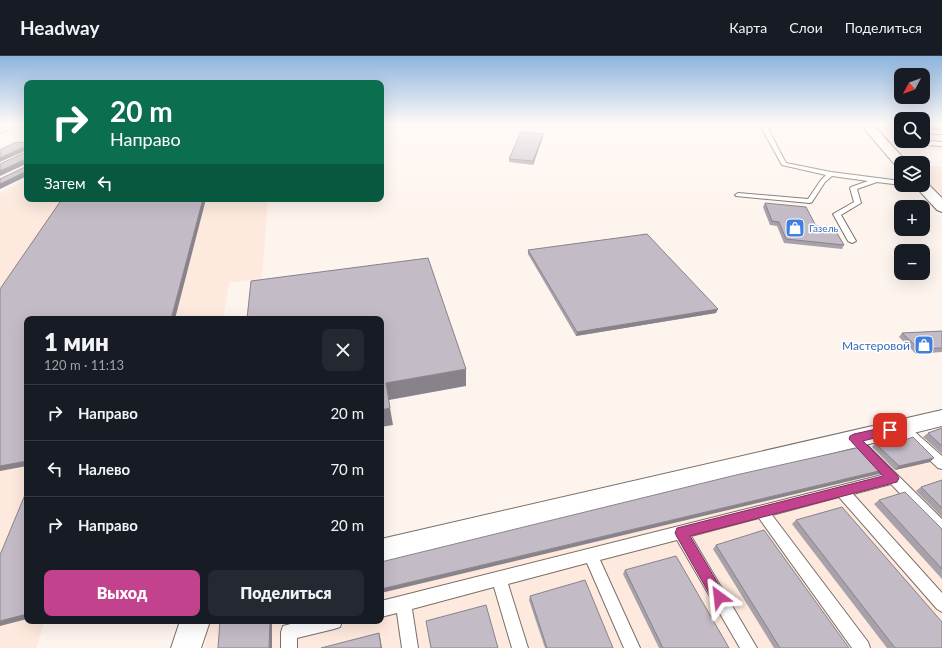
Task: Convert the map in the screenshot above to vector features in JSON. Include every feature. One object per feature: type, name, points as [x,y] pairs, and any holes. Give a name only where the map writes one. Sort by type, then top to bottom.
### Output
[{"type":"main road","points":[[926,192],[942,207]]},
{"type":"street","points":[[384,551],[942,418]]},
{"type":"street","points":[[186,648],[193,624]]},
{"type":"lane","points":[[778,153],[784,164],[802,169],[894,182]]},
{"type":"lane","points":[[738,195],[810,201],[823,181],[831,174]]},
{"type":"lane","points":[[852,241],[837,214],[858,203],[853,188],[878,179]]},
{"type":"lane","points":[[902,427],[942,464]]},
{"type":"lane","points":[[854,439],[942,528]]},
{"type":"lane","points":[[384,608],[893,478]]},
{"type":"lane","points":[[842,491],[942,604]]},
{"type":"lane","points":[[762,512],[862,648]]},
{"type":"lane","points":[[681,533],[749,648]]},
{"type":"lane","points":[[591,555],[632,648]]},
{"type":"lane","points":[[499,579],[520,648]]},
{"type":"lane","points":[[403,603],[410,648]]},
{"type":"lane","points":[[289,648],[289,632],[322,624]]},
{"type":"shaded area","points":[[930,166],[942,167],[942,195],[930,184]]},
{"type":"shaded area","points":[[24,181],[24,202],[268,202],[262,278],[229,283],[224,316],[24,316],[24,624],[44,624],[36,648],[0,648],[0,193]]},
{"type":"shaded area","points":[[942,442],[942,648],[205,648],[208,624],[384,624],[384,567]]},
{"type":"building","points":[[0,153],[12,153],[0,158]]},
{"type":"building","points":[[24,153],[24,160],[0,171],[0,164]]},
{"type":"building","points":[[512,153],[536,153],[533,161],[509,159]]},
{"type":"building","points":[[24,167],[24,172],[0,184],[0,179]]},
{"type":"building","points":[[60,202],[202,202],[172,316],[24,316],[24,462],[0,466],[0,289]]},
{"type":"building","name":"Газель","points":[[765,203],[806,207],[816,226],[834,228],[844,245],[786,239],[779,222],[772,221]]},
{"type":"building","points":[[647,234],[718,309],[577,332],[528,250]]},
{"type":"building","points":[[428,258],[466,369],[386,383],[390,408],[384,409],[384,316],[247,316],[251,281]]},
{"type":"building","name":"Мастеровой","points":[[942,331],[942,348],[919,349],[902,333]]},
{"type":"building","points":[[942,428],[942,446],[928,433]]},
{"type":"building","points":[[901,436],[905,440],[913,437],[934,458],[899,466],[875,443]]},
{"type":"building","points":[[861,447],[883,470],[384,588],[384,561],[736,475]]},
{"type":"building","points":[[942,480],[942,508],[921,487]]},
{"type":"building","points":[[905,492],[942,529],[942,569],[879,500]]},
{"type":"building","points":[[24,497],[24,615],[0,621],[0,555]]},
{"type":"building","points":[[842,507],[942,622],[942,648],[895,648],[796,520]]},
{"type":"building","points":[[764,530],[849,648],[780,648],[716,545]]},
{"type":"building","points":[[676,556],[729,648],[663,648],[625,570]]},
{"type":"building","points":[[585,580],[613,648],[547,648],[530,596]]},
{"type":"building","points":[[486,605],[498,648],[431,648],[426,621]]},
{"type":"building","points":[[220,624],[270,624],[269,648],[218,648]]},
{"type":"building","points":[[379,633],[381,648],[321,648]]},
{"type":"place","name":"Газель","points":[[795,228]]},
{"type":"place","name":"Мастеровой","points":[[924,345]]},
{"type":"route","points":[[719,597],[681,533],[893,478],[854,439],[890,430]]}]
